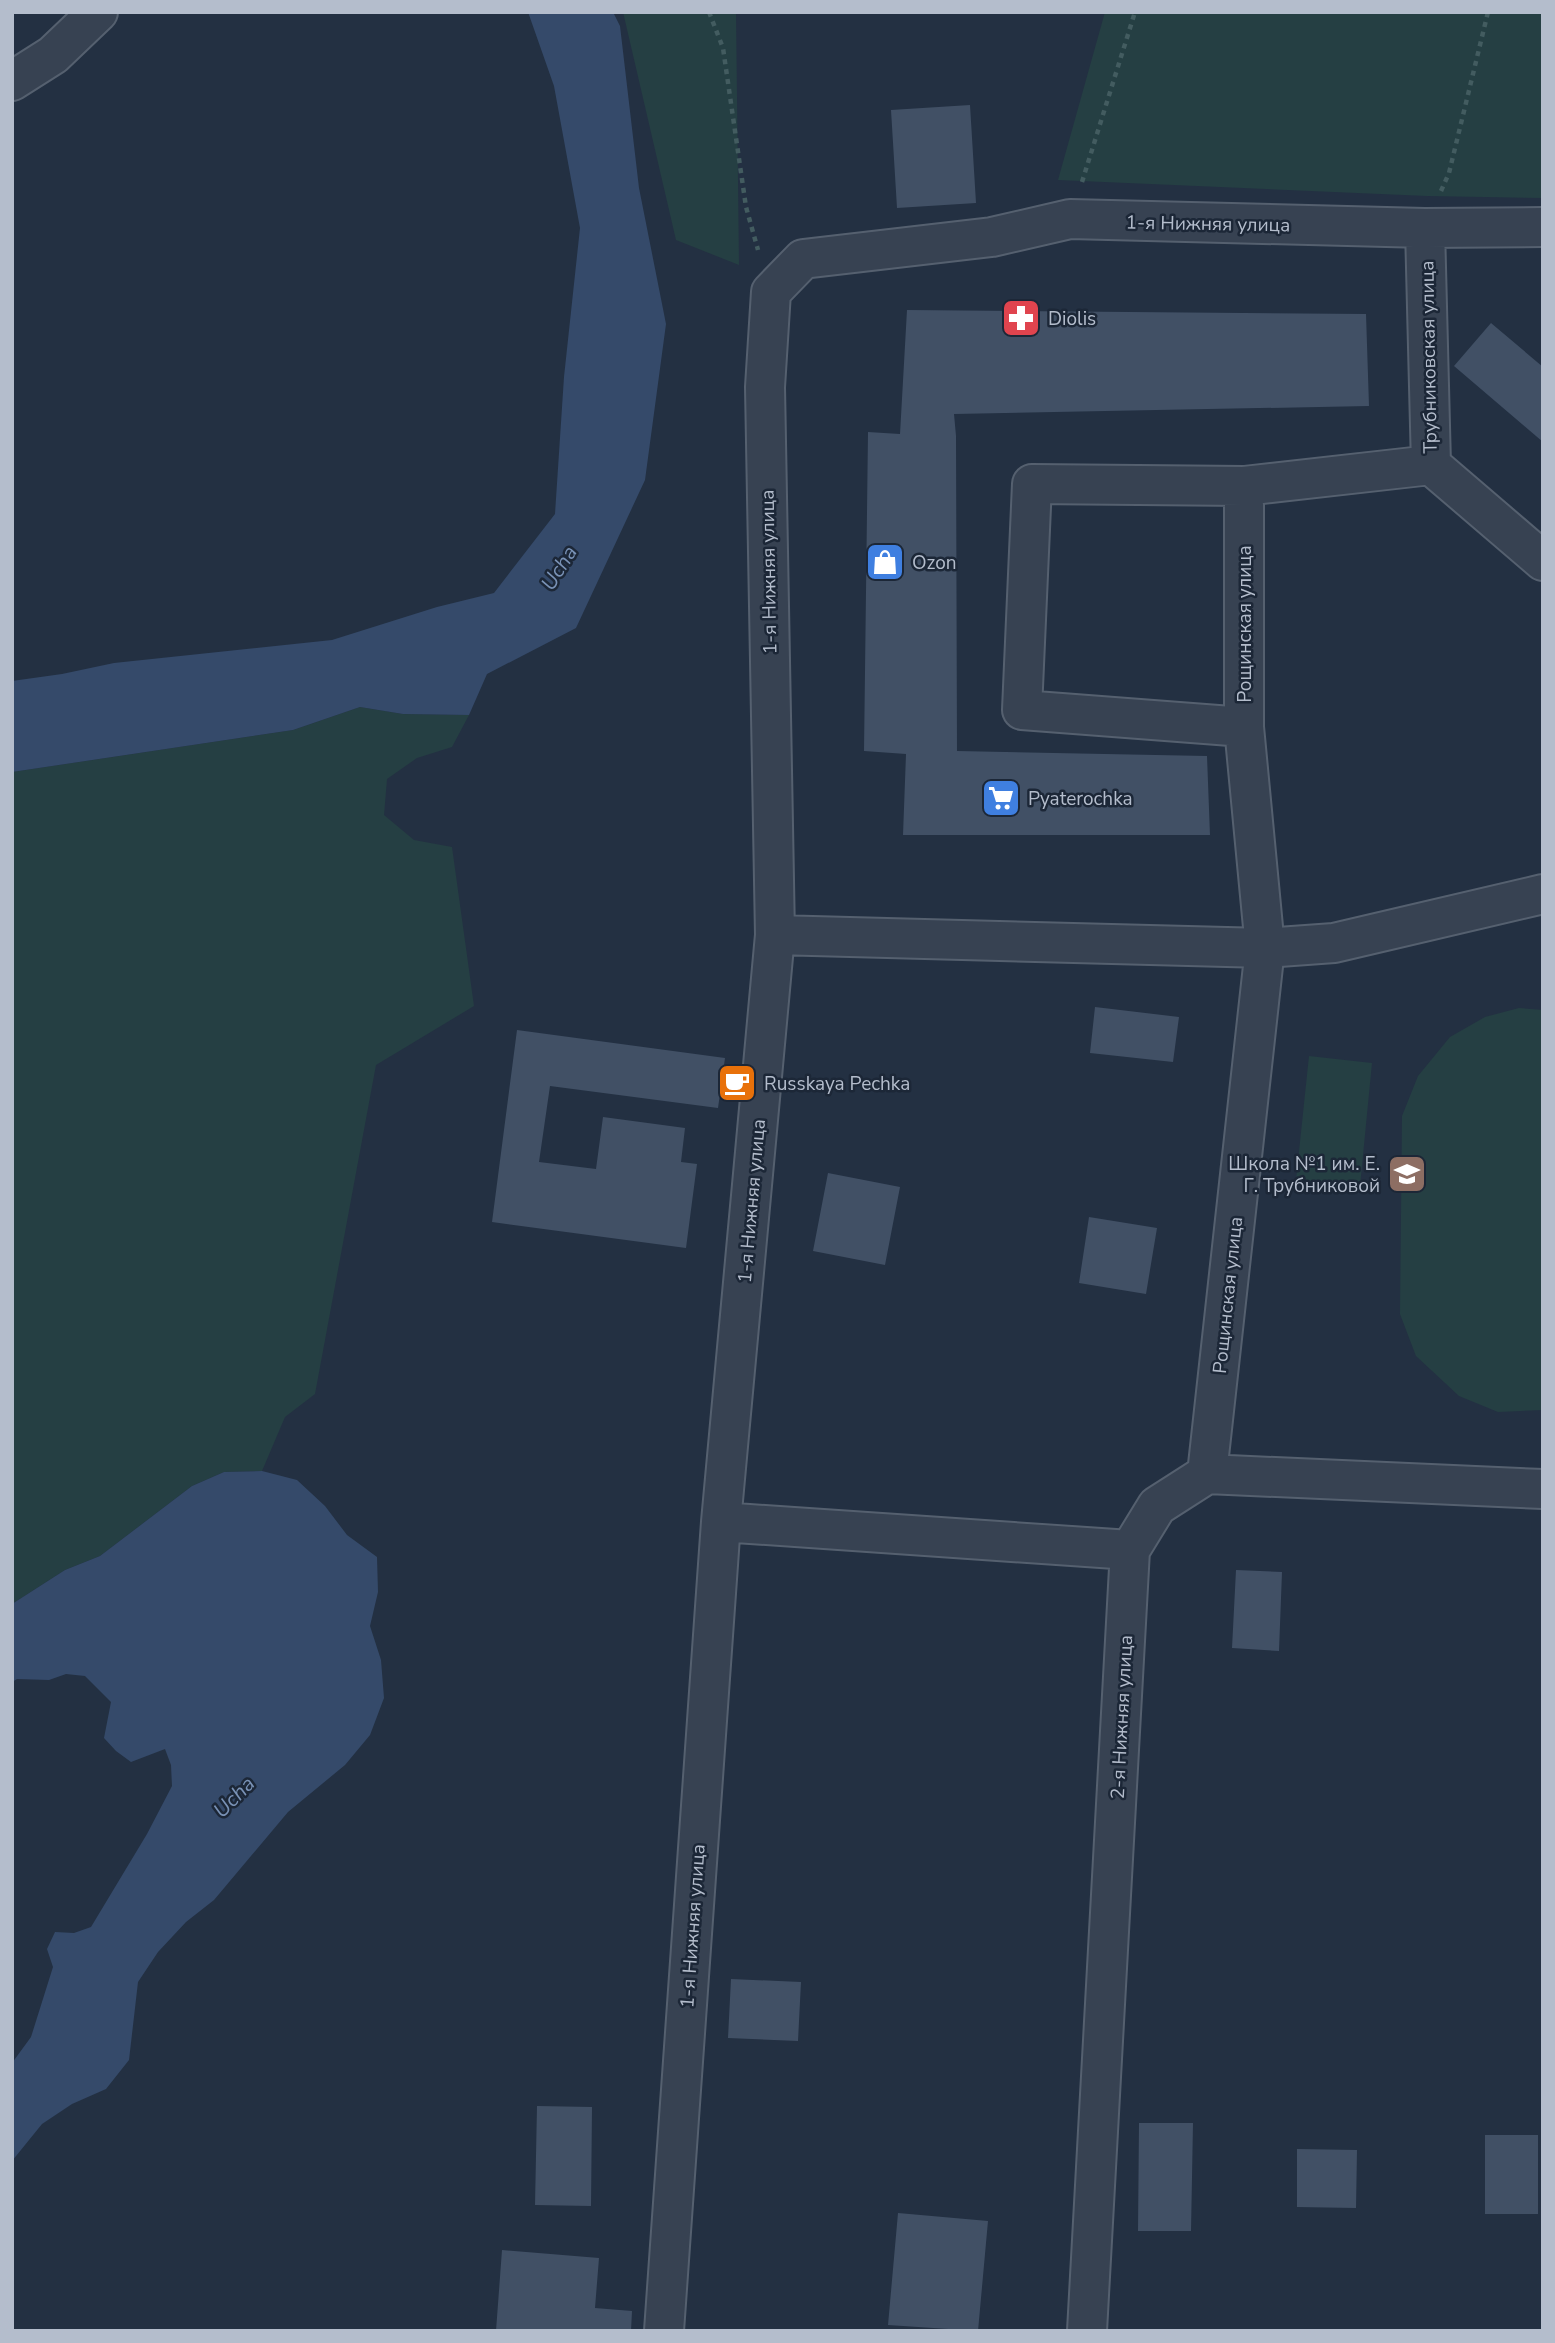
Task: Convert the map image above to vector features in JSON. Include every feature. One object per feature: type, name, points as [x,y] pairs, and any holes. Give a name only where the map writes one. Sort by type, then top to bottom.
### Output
[{"type":"street","points":[[12,81],[53,55],[98,12]]},
{"type":"street","name":"1-я Нижняя улица","points":[[664,2331],[721,1522],[775,935],[765,387],[771,292],[803,259],[835,253],[992,237],[1070,219],[1425,228]]},
{"type":"street","points":[[1425,228],[1543,227]]},
{"type":"street","name":"Трубниковская улица","points":[[1425,228],[1431,466],[1543,561]]},
{"type":"street","points":[[1244,727],[1022,710],[1032,484],[1244,486],[1431,466]]},
{"type":"street","name":"Рощинская улица","points":[[1207,1474],[1265,948],[1244,727],[1244,486]]},
{"type":"street","points":[[775,935],[1265,948],[1334,943],[1543,894]]},
{"type":"street","points":[[1207,1474],[1543,1489]]},
{"type":"street","name":"2-я Нижняя улица","points":[[1087,2331],[1130,1550],[1157,1506],[1207,1474]]},
{"type":"street","points":[[721,1522],[1130,1550]]},
{"type":"path","points":[[709,12],[723,48],[746,207],[771,292]]},
{"type":"path","points":[[1070,219],[1135,12]]},
{"type":"path","points":[[1425,228],[1449,173],[1488,12]]},
{"type":"green space","points":[[623,12],[736,12],[739,265],[676,240]]},
{"type":"green space","points":[[1105,12],[1543,12],[1543,198],[1427,196],[1058,180]]},
{"type":"green space","points":[[360,707],[403,714],[469,715],[452,747],[417,758],[387,779],[384,815],[414,840],[452,847],[474,1006],[376,1065],[315,1394],[285,1417],[262,1471],[224,1472],[192,1486],[100,1556],[65,1570],[12,1604],[12,772],[293,730]]},
{"type":"green space","points":[[1519,1008],[1543,1010],[1543,1410],[1498,1412],[1459,1396],[1416,1356],[1400,1314],[1402,1116],[1418,1076],[1450,1037],[1485,1017]]},
{"type":"green space","points":[[1309,1056],[1372,1063],[1360,1186],[1296,1180]]},
{"type":"water","name":"Ucha","points":[[528,12],[613,12],[620,26],[639,188],[666,324],[645,480],[576,628],[487,674],[469,715],[403,714],[360,707],[293,730],[12,772],[12,681],[114,663],[332,640],[437,607],[494,593],[555,514],[564,377],[580,228],[554,86]]},
{"type":"water","name":"Ucha","points":[[262,1471],[297,1480],[325,1506],[347,1535],[377,1557],[378,1592],[370,1626],[381,1660],[384,1698],[370,1735],[345,1765],[288,1812],[214,1900],[186,1922],[158,1952],[138,1982],[129,2060],[106,2089],[72,2104],[42,2124],[12,2161],[12,2063],[31,2037],[53,1967],[47,1949],[55,1932],[74,1933],[91,1927],[147,1834],[172,1786],[171,1765],[165,1749],[131,1762],[104,1738],[111,1702],[85,1676],[66,1674],[49,1680],[17,1679],[12,1682],[12,1604],[65,1570],[100,1556],[192,1486],[224,1472]]},
{"type":"building","points":[[970,105],[976,203],[897,208],[891,110]]},
{"type":"building","points":[[907,310],[1366,314],[1369,406],[954,414],[957,751],[1207,756],[1210,835],[903,835],[906,754],[864,751],[868,432],[900,434]]},
{"type":"building","points":[[1491,323],[1543,367],[1543,442],[1454,366]]},
{"type":"building","points":[[1095,1007],[1179,1017],[1173,1062],[1090,1053]]},
{"type":"building","points":[[517,1030],[725,1058],[718,1108],[550,1086],[539,1162],[596,1169],[603,1117],[685,1128],[681,1162],[697,1164],[686,1248],[492,1222]]},
{"type":"building","points":[[828,1173],[900,1187],[885,1265],[813,1251]]},
{"type":"building","points":[[1089,1217],[1157,1228],[1146,1294],[1079,1283]]},
{"type":"building","points":[[1236,1570],[1282,1572],[1279,1651],[1232,1648]]},
{"type":"building","points":[[731,1979],[801,1982],[798,2041],[728,2038]]},
{"type":"building","points":[[537,2106],[592,2107],[591,2206],[535,2205]]},
{"type":"building","points":[[1139,2123],[1193,2123],[1191,2231],[1138,2231]]},
{"type":"building","points":[[1485,2135],[1538,2135],[1538,2214],[1485,2214]]},
{"type":"building","points":[[1297,2149],[1357,2150],[1356,2208],[1297,2207]]},
{"type":"building","points":[[898,2213],[988,2221],[978,2331],[888,2325]]},
{"type":"building","points":[[502,2250],[599,2258],[595,2308],[632,2311],[631,2331],[496,2331]]},
{"type":"place","name":"Diolis","points":[[1021,318]]},
{"type":"place","name":"Ozon","points":[[885,562]]},
{"type":"place","name":"Pyaterochka","points":[[1001,798]]},
{"type":"place","name":"Russkaya Pechka","points":[[737,1083]]},
{"type":"place","name":"Школа №1 им. Е. Г. Трубниковой","points":[[1407,1174]]}]
